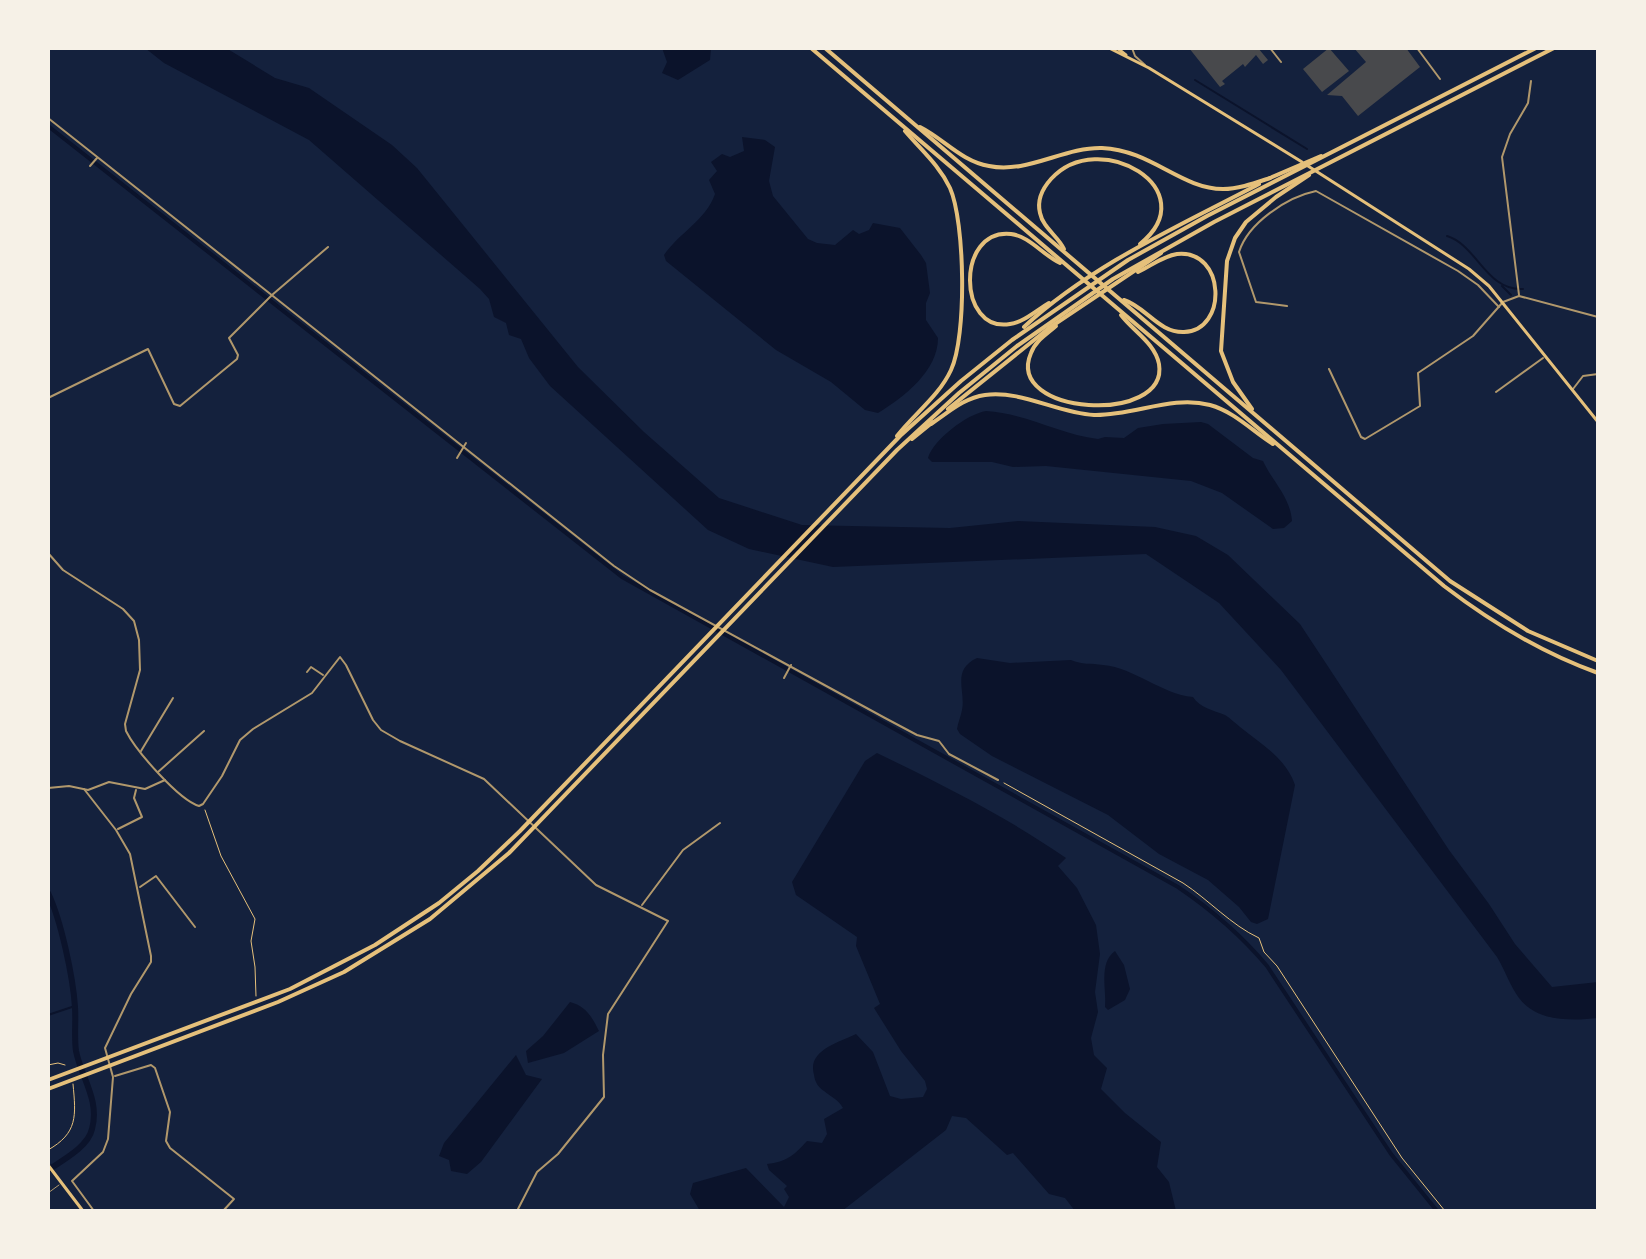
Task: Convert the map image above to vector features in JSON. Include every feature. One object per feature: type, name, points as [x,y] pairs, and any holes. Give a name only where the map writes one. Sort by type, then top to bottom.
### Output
[{"type":"highway","points":[[811,48],[1468,605],[1502,627],[1598,673]]},
{"type":"highway","points":[[825,48],[1450,581],[1504,618],[1598,661]]},
{"type":"highway","points":[[1012,340],[1128,260],[1536,48]]},
{"type":"highway","points":[[48,1089],[320,984],[376,954],[430,919],[509,853],[897,450],[959,393],[1037,330],[1171,245],[1554,48]]},
{"type":"highway","points":[[890,446],[947,378],[957,354],[961,322],[959,225],[954,199],[938,167],[898,123]]},
{"type":"highway","points":[[912,123],[971,161],[995,168],[1013,167],[1073,150],[1104,148],[1147,158],[1204,187],[1233,188],[1270,178]]},
{"type":"highway","points":[[1065,265],[1020,236],[1005,234],[984,243],[971,267],[970,285],[975,303],[985,318],[993,323],[1014,323],[1129,253],[1270,178],[1307,160],[1327,155]]},
{"type":"highway","points":[[1065,251],[1042,220],[1039,210],[1041,195],[1061,170],[1080,161],[1102,158],[1118,161],[1139,171],[1153,185],[1161,201],[1162,213],[1157,228],[1129,253]]},
{"type":"highway","points":[[1256,414],[1233,382],[1221,351],[1227,261],[1235,238],[1246,222],[1313,171]]},
{"type":"highway","points":[[897,450],[999,366],[1171,245]]},
{"type":"highway","points":[[1122,300],[1135,304],[1168,329],[1184,332],[1202,324],[1215,303],[1216,287],[1212,272],[1194,256],[1171,256],[1128,275]]},
{"type":"highway","points":[[48,1080],[290,989],[360,954],[418,917],[497,853],[890,446],[940,399],[1058,299]]},
{"type":"highway","points":[[1064,318],[1039,340],[1031,353],[1028,371],[1033,383],[1045,394],[1063,400],[1120,403],[1137,399],[1151,390],[1158,380],[1159,367],[1152,348],[1117,310]]},
{"type":"highway","points":[[931,424],[966,401],[989,395],[1012,395],[1061,410],[1093,415],[1190,402],[1225,411],[1286,452]]},
{"type":"main road","points":[[1109,48],[1149,68],[1248,128],[1469,269],[1503,302],[1598,422]]},
{"type":"main road","points":[[1117,48],[1129,57]]},
{"type":"main road","points":[[48,1165],[83,1211]]},
{"type":"street","points":[[1132,48],[1135,56],[1149,68]]},
{"type":"street","points":[[1270,48],[1279,61]]},
{"type":"street","points":[[1417,48],[1440,79]]},
{"type":"street","points":[[1519,294],[1502,157],[1510,134],[1528,103],[1531,81]]},
{"type":"street","points":[[48,118],[614,566],[650,590],[917,735],[939,741],[949,754],[998,780]]},
{"type":"street","points":[[90,166],[97,157]]},
{"type":"street","points":[[1287,306],[1256,302],[1239,252],[1249,231],[1258,221],[1303,194],[1316,191],[1458,271],[1478,285],[1499,307]]},
{"type":"street","points":[[48,398],[148,349],[174,404],[180,406],[237,359],[229,338],[272,295],[328,247]]},
{"type":"street","points":[[1329,369],[1361,437],[1369,438],[1420,406],[1421,396],[1416,383],[1418,373],[1473,336],[1503,302],[1519,294],[1598,317]]},
{"type":"street","points":[[1496,392],[1546,356]]},
{"type":"street","points":[[1573,390],[1583,376],[1598,374]]},
{"type":"street","points":[[457,458],[465,447]]},
{"type":"street","points":[[48,553],[63,570],[123,609],[134,621],[139,640],[140,670],[125,724],[127,736],[157,773],[189,802],[199,806],[203,804],[222,776],[240,740],[253,729],[304,700],[320,685],[340,657],[381,730],[476,774],[596,885],[669,923],[608,1014],[603,1055],[604,1097],[558,1154],[537,1172],[517,1211]]},
{"type":"street","points":[[784,678],[791,665]]},
{"type":"street","points":[[307,672],[311,667],[324,676]]},
{"type":"street","points":[[140,752],[173,698]]},
{"type":"street","points":[[157,773],[204,731]]},
{"type":"street","points":[[48,788],[69,786],[84,789],[109,782],[136,789],[155,787],[166,780]]},
{"type":"street","points":[[84,789],[116,830],[130,854],[151,962],[131,994],[105,1048],[113,1077],[106,1145],[94,1162],[73,1179],[94,1211]]},
{"type":"street","points":[[116,830],[142,817],[134,798],[136,789]]},
{"type":"street","points":[[641,906],[683,850],[720,823]]},
{"type":"street","points":[[139,888],[156,876],[195,927]]},
{"type":"street","points":[[113,1077],[151,1065],[155,1068],[170,1112],[166,1141],[170,1148],[234,1199],[223,1211]]},
{"type":"lane","points":[[48,1193],[73,1179]]},
{"type":"path","points":[[998,780],[1183,883],[1246,932],[1259,938],[1264,952],[1277,966],[1402,1158],[1445,1211]]},
{"type":"path","points":[[203,804],[221,856],[255,919],[251,941],[256,996]]},
{"type":"path","points":[[48,1065],[52,1064]]},
{"type":"path","points":[[48,1150],[59,1144],[72,1129],[74,1095]]},
{"type":"water","points":[[145,48],[226,48],[275,78],[309,88],[392,145],[417,168],[578,367],[644,432],[719,498],[802,525],[950,528],[1018,521],[1155,527],[1196,536],[1228,555],[1300,624],[1449,850],[1515,944],[1552,987],[1598,982],[1598,1018],[1556,1018],[1526,1006],[1497,957],[1281,670],[1219,603],[1146,554],[833,567],[749,549],[708,530],[550,386],[529,358],[521,339],[509,335],[506,323],[494,317],[489,299],[480,289],[309,140],[164,63]]},
{"type":"water","points":[[662,48],[711,48],[710,60],[678,80],[662,73],[667,62]]},
{"type":"water","points":[[742,137],[765,140],[775,147],[769,181],[773,196],[808,239],[835,245],[853,230],[859,234],[869,230],[873,223],[900,228],[926,263],[930,293],[926,303],[926,320],[938,338],[936,350],[918,382],[878,413],[865,410],[831,382],[776,350],[666,261],[664,255],[711,203],[715,194],[709,180],[717,171],[711,162],[722,154],[730,157],[744,151]]},
{"type":"water","points":[[986,411],[1098,439],[1124,438],[1138,428],[1163,424],[1208,424],[1253,458],[1263,461],[1284,496],[1292,521],[1284,528],[1273,529],[1222,493],[1191,481],[1046,466],[1013,467],[992,462],[932,462],[928,458],[936,443],[952,429]]},
{"type":"water","points":[[977,658],[1010,663],[1071,660],[1115,667],[1170,691],[1193,697],[1203,706],[1227,716],[1272,752],[1286,767],[1295,785],[1268,919],[1257,924],[1251,922],[1208,880],[1159,854],[1108,815],[992,756],[960,734],[957,729],[963,703],[962,675],[969,663]]},
{"type":"water","points":[[877,753],[997,815],[1066,858],[1058,866],[1077,888],[1096,925],[1100,954],[1095,992],[1098,1012],[1091,1038],[1094,1055],[1107,1068],[1101,1089],[1161,1142],[1157,1167],[1169,1182],[1176,1211],[1075,1211],[1065,1198],[1049,1194],[1013,1153],[1007,1155],[966,1118],[952,1116],[946,1130],[842,1211],[700,1211],[690,1194],[693,1183],[746,1168],[784,1207],[789,1197],[784,1189],[787,1186],[769,1170],[767,1164],[790,1157],[807,1141],[822,1143],[827,1134],[824,1119],[843,1108],[818,1086],[814,1075],[815,1059],[833,1044],[856,1034],[873,1052],[890,1096],[901,1099],[923,1097],[927,1089],[925,1081],[901,1051],[874,1008],[880,1004],[856,946],[857,937],[796,895],[792,882],[865,761]]},
{"type":"water","points":[[1115,951],[1124,965],[1130,989],[1125,1000],[1108,1010],[1105,1007],[1105,970]]},
{"type":"water","points":[[570,1002],[588,1013],[599,1031],[564,1053],[528,1063],[526,1051],[543,1036]]},
{"type":"water","points":[[516,1055],[526,1075],[542,1079],[481,1162],[467,1174],[451,1171],[449,1160],[439,1156],[444,1143]]},
{"type":"building","points":[[1189,48],[1258,48],[1268,60],[1263,64],[1256,55],[1245,67],[1243,64],[1222,81],[1225,84],[1220,87]]},
{"type":"building","points":[[1329,48],[1349,71],[1322,92],[1303,69]]},
{"type":"building","points":[[1354,48],[1406,48],[1420,67],[1358,116],[1342,96],[1327,95],[1366,62]]},
{"type":"waterway","points":[[1195,80],[1307,149]]},
{"type":"waterway","points":[[48,126],[622,577],[1178,887],[1203,905],[1236,933],[1267,966],[1391,1154],[1437,1211]]},
{"type":"waterway","points":[[1447,236],[1466,248],[1500,283],[1523,289]]},
{"type":"waterway","points":[[1502,286],[1511,295]]},
{"type":"waterway","points":[[48,893],[69,965],[78,1061],[94,1108],[92,1129],[86,1142],[48,1170]]},
{"type":"waterway","points":[[48,1015],[75,1006]]}]
